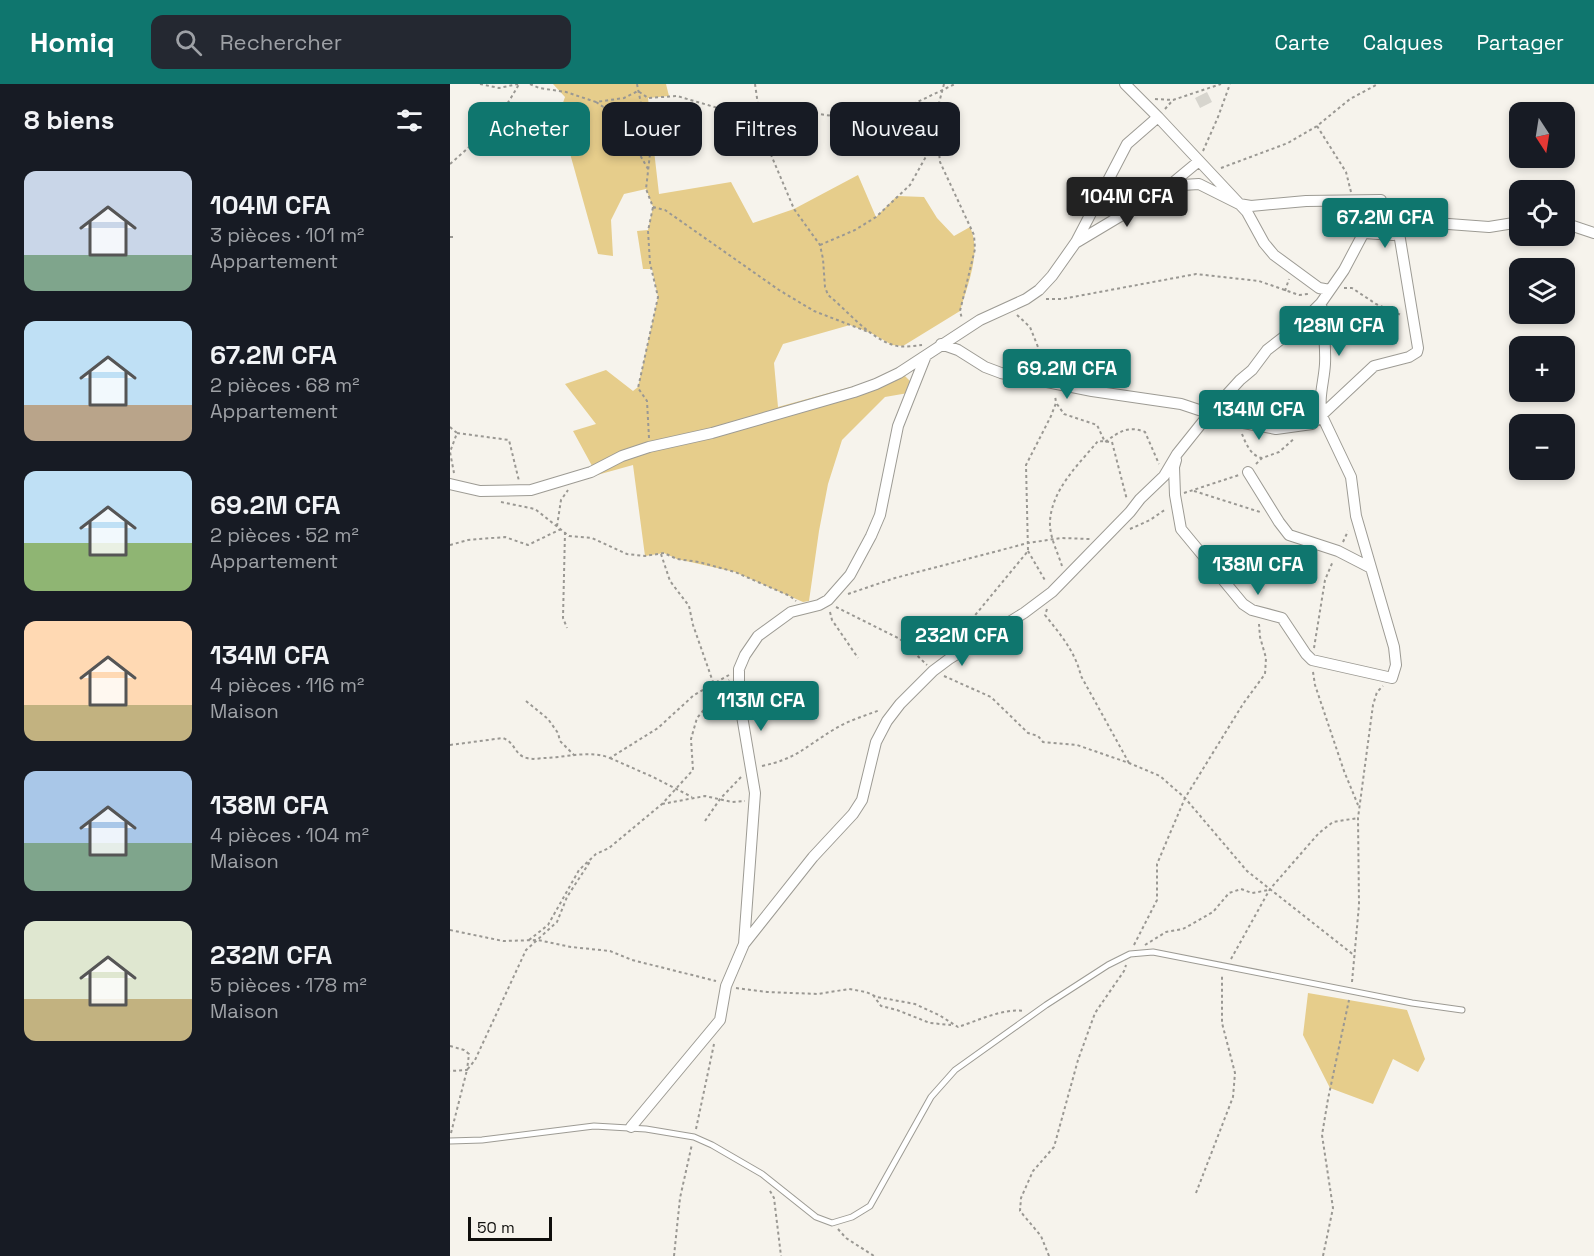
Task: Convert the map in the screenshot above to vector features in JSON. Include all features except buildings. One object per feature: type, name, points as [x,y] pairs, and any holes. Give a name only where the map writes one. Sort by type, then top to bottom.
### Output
[{"type":"street","points":[[1125,84],[1247,212],[1264,243],[1274,255],[1326,290]]},
{"type":"street","points":[[452,484],[480,491],[531,490],[576,478],[622,456],[649,447],[712,433],[876,384],[926,356],[980,320],[1026,299],[1039,290],[1076,242],[1127,144],[1158,117]]},
{"type":"street","points":[[1076,242],[1164,190],[1198,161]]},
{"type":"street","points":[[631,1127],[720,1020],[726,986],[744,944],[813,857],[853,814],[862,800],[876,742],[900,704],[933,671],[949,659],[1024,613],[1052,592],[1130,512],[1164,476],[1177,454],[1239,380],[1252,370],[1267,350],[1298,326],[1321,303],[1326,290],[1365,233],[1381,200],[1251,206],[1239,204],[1194,183],[1164,190]]},
{"type":"street","points":[[1365,233],[1388,235],[1399,233],[1407,226],[1423,224],[1489,226],[1509,223]]},
{"type":"street","points":[[1575,227],[1594,233]]},
{"type":"street","points":[[941,344],[958,350],[992,370],[1053,383],[1181,404],[1232,421],[1265,428],[1286,429],[1312,424],[1374,366],[1409,357],[1417,352],[1399,233]]},
{"type":"street","points":[[1177,454],[1174,467],[1175,495],[1181,529],[1243,604],[1259,612],[1282,618],[1312,660],[1392,678],[1396,657],[1356,516],[1348,469],[1322,416],[1319,397],[1325,369],[1325,348],[1321,303]]},
{"type":"street","points":[[744,944],[755,793],[739,698],[739,669],[758,636],[791,612],[819,605],[830,598],[850,575],[880,515],[898,426],[920,366],[926,356]]},
{"type":"street","points":[[1248,472],[1279,522],[1293,537],[1338,551],[1371,568]]},
{"type":"lane","points":[[450,1141],[482,1140],[594,1126],[631,1127],[694,1137],[762,1174],[816,1217],[831,1223],[852,1217],[870,1206],[931,1098],[955,1070],[1035,1012],[1108,965],[1130,954],[1153,952],[1412,1003],[1462,1010]]},
{"type":"path","points":[[480,84],[499,88],[520,84]]},
{"type":"path","points":[[450,164],[507,108],[520,84]]},
{"type":"path","points":[[530,84],[539,88],[566,92],[596,102],[609,110],[616,130],[640,155],[648,171]]},
{"type":"path","points":[[637,84],[650,154],[646,189],[653,207],[648,231],[651,263],[658,297],[638,388],[647,400],[649,447]]},
{"type":"path","points":[[755,84],[758,102]]},
{"type":"path","points":[[939,102],[945,84]]},
{"type":"path","points":[[818,114],[861,120],[882,119],[955,84]]},
{"type":"path","points":[[1138,96],[1173,100],[1221,84]]},
{"type":"path","points":[[1198,161],[1216,123],[1230,84]]},
{"type":"path","points":[[1210,173],[1288,143],[1317,126],[1350,99],[1378,84]]},
{"type":"path","points":[[596,102],[624,98],[638,91]]},
{"type":"path","points":[[638,91],[648,98],[677,96],[714,107]]},
{"type":"path","points":[[1317,126],[1346,172],[1351,186],[1352,200]]},
{"type":"path","points":[[772,156],[794,209],[820,245],[828,295],[871,333]]},
{"type":"path","points":[[820,245],[855,230],[876,217],[910,185],[926,156]]},
{"type":"path","points":[[939,156],[974,235],[975,249],[960,311],[965,330]]},
{"type":"path","points":[[653,207],[665,210],[779,290],[814,311],[871,333],[892,345],[941,344]]},
{"type":"path","points":[[450,237],[455,237]]},
{"type":"path","points":[[1044,298],[1062,299],[1196,274],[1264,282],[1299,295],[1352,288],[1376,304],[1413,320]]},
{"type":"path","points":[[1008,307],[1030,327],[1053,383],[1056,403],[1064,414],[1096,425],[1105,442]]},
{"type":"path","points":[[1056,403],[1026,465],[1028,551],[1052,592],[1045,615],[1078,662],[1081,675],[1129,763]]},
{"type":"path","points":[[1232,421],[1238,427],[1252,453],[1262,458]]},
{"type":"path","points":[[450,428],[458,433],[509,440],[520,490],[531,508]]},
{"type":"path","points":[[1105,442],[1125,428],[1145,432],[1164,476]]},
{"type":"path","points":[[452,484],[450,452],[458,433]]},
{"type":"path","points":[[1126,531],[1166,510],[1175,495],[1248,472],[1262,458],[1279,452],[1298,436]]},
{"type":"path","points":[[1066,577],[1053,539],[1050,522],[1055,500],[1065,483],[1098,441],[1112,442],[1130,512]]},
{"type":"path","points":[[557,526],[561,500],[576,478]]},
{"type":"path","points":[[1194,490],[1257,511],[1279,522]]},
{"type":"path","points":[[480,491],[502,503],[535,509],[569,536],[592,538],[627,554],[645,556],[661,554],[735,572],[790,596],[804,608]]},
{"type":"path","points":[[450,545],[468,540],[505,537],[528,545],[561,529]]},
{"type":"path","points":[[565,532],[563,618],[567,628]]},
{"type":"path","points":[[830,598],[956,561],[1028,543],[1053,539],[1102,540]]},
{"type":"path","points":[[958,642],[967,624],[1028,551]]},
{"type":"path","points":[[661,554],[670,581],[689,606],[693,625],[717,693],[736,722]]},
{"type":"path","points":[[858,658],[832,620],[828,603],[900,639],[933,671],[991,697],[1029,734],[1038,736],[1043,742],[1077,745],[1160,776],[1185,798],[1247,871],[1355,956]]},
{"type":"path","points":[[1049,1256],[1041,1236],[1020,1211],[1021,1198],[1033,1171],[1054,1147],[1078,1060],[1095,1013],[1124,971],[1157,900],[1157,864],[1185,798],[1242,704],[1265,674],[1266,658],[1260,637],[1259,612]]},
{"type":"path","points":[[912,652],[967,624]]},
{"type":"path","points":[[610,758],[658,728],[694,695],[739,669]]},
{"type":"path","points":[[529,940],[548,925],[579,870],[596,854],[609,848],[662,804],[693,770],[691,739],[697,718],[739,669]]},
{"type":"path","points":[[1325,1256],[1323,1251],[1333,1208],[1322,1134],[1351,991],[1359,905],[1359,818],[1373,705],[1377,692],[1392,678]]},
{"type":"path","points":[[526,701],[548,719],[560,741],[574,755]]},
{"type":"path","points":[[705,821],[720,799],[750,768],[776,763],[799,754],[833,730],[882,710]]},
{"type":"path","points":[[450,745],[503,738],[511,741],[518,755],[529,759],[600,754],[693,798]]},
{"type":"path","points":[[662,804],[705,796],[732,802],[754,800]]},
{"type":"path","points":[[1196,1193],[1233,1097],[1235,1073],[1222,1023],[1221,976],[1270,889],[1319,833],[1333,822],[1359,818]]},
{"type":"path","points":[[450,1071],[467,1070],[475,1060],[526,950],[557,922],[567,897],[596,854]]},
{"type":"path","points":[[1130,954],[1166,932],[1183,929],[1213,912],[1229,893],[1241,890],[1252,893],[1270,889]]},
{"type":"path","points":[[450,930],[503,941],[537,940],[571,947],[610,951],[632,960],[708,978],[745,991],[818,994],[849,989],[915,1004],[939,1015],[958,1028],[1018,1010],[1035,1012]]},
{"type":"path","points":[[873,995],[880,1006],[930,1023],[951,1025]]},
{"type":"path","points":[[450,1046],[469,1054],[450,1141]]},
{"type":"path","points":[[762,1174],[774,1198],[781,1256]]},
{"type":"path","points":[[831,1223],[846,1238],[874,1256]]},
{"type":"shaded area","points":[[553,84],[666,84],[669,96],[648,98],[648,102],[602,102],[602,156],[655,156],[659,194],[731,182],[753,223],[794,209],[858,175],[876,217],[897,196],[924,197],[937,218],[954,236],[970,227],[974,258],[960,311],[903,346],[892,345],[871,333],[850,325],[783,344],[774,363],[778,407],[865,383],[897,368],[912,383],[908,393],[885,397],[842,440],[828,484],[809,601],[803,602],[735,572],[677,559],[664,553],[645,556],[633,465],[597,475],[573,431],[596,424],[565,384],[606,370],[633,391],[638,387],[658,297],[652,269],[643,269],[637,231],[648,230],[653,207],[646,189],[624,194],[611,220],[613,256],[598,254],[571,156],[590,156],[590,102],[563,102],[565,97]]},
{"type":"shaded area","points":[[1308,993],[1407,1010],[1425,1059],[1418,1072],[1393,1059],[1373,1104],[1330,1088],[1303,1035]]}]
